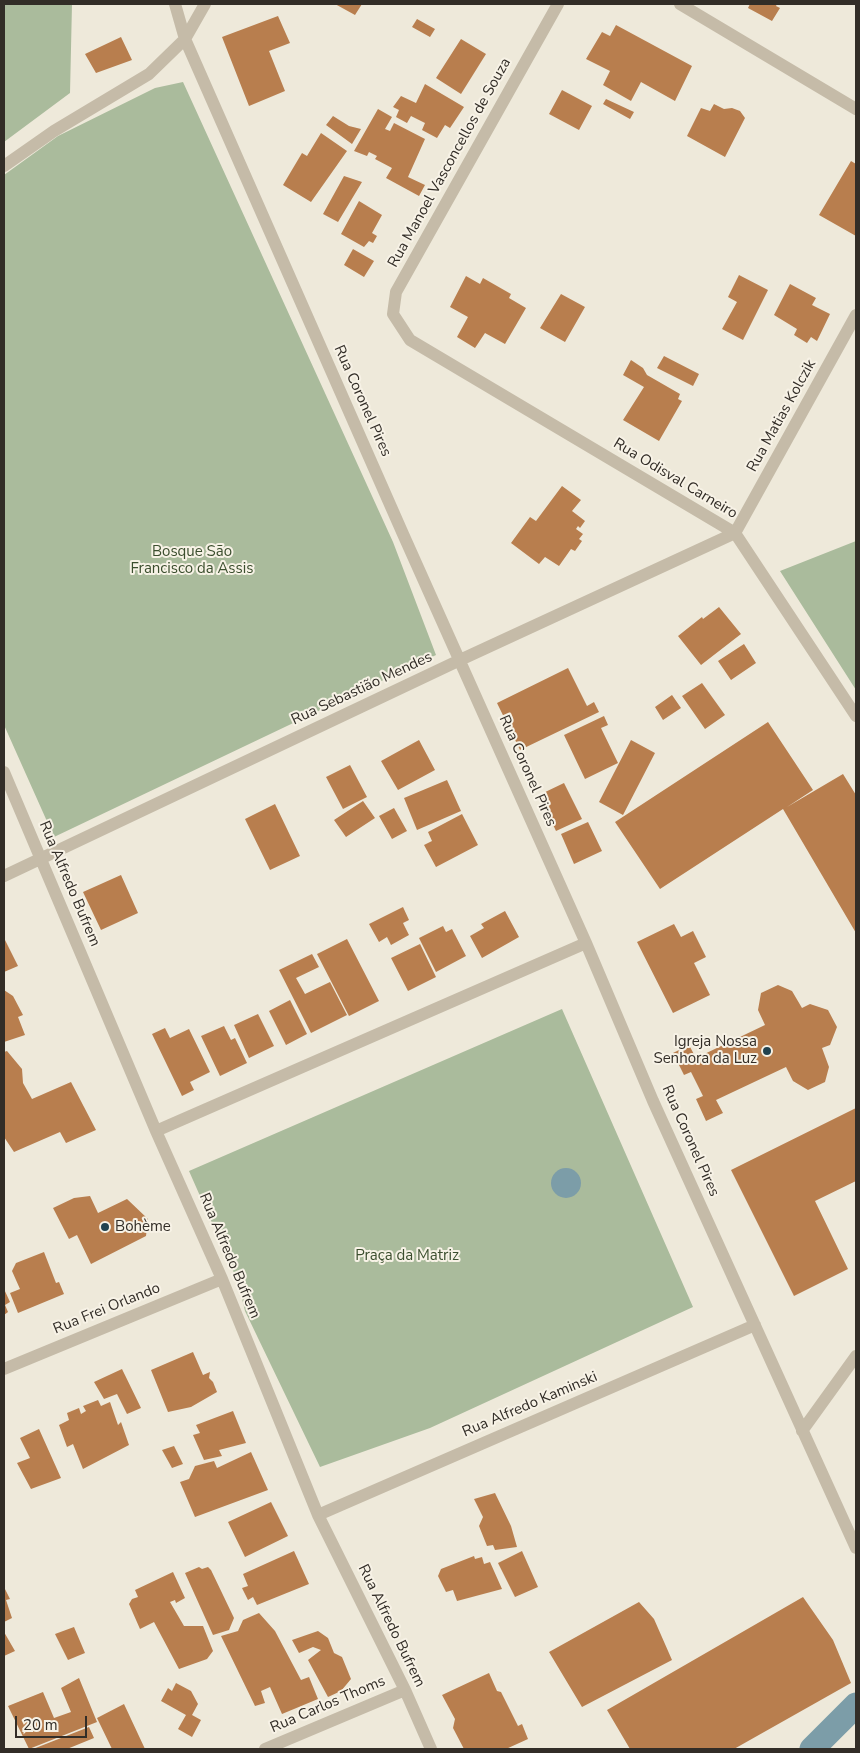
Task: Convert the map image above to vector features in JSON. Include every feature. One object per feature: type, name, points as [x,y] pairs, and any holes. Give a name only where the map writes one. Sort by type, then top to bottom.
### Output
[{"type":"street","name":"Rua Coronel Pires","points":[[175,4],[185,39],[586,943],[653,1101],[856,1548]]},
{"type":"street","points":[[4,166],[54,131],[149,74],[185,39],[205,4]]},
{"type":"street","name":"Rua Manoel Vasconcellos de Souza","points":[[410,340],[393,314],[396,292],[558,4]]},
{"type":"street","points":[[680,4],[856,108]]},
{"type":"street","name":"Rua Matias Kolczik","points":[[735,533],[856,315]]},
{"type":"street","name":"Rua Odisval Carneiro","points":[[410,340],[735,533],[856,716]]},
{"type":"street","name":"Rua Sebastião Mendes","points":[[4,876],[460,660],[735,533]]},
{"type":"street","name":"Rua Alfredo Bufrem","points":[[4,772],[156,1131],[222,1279],[318,1515],[431,1749]]},
{"type":"street","points":[[156,1131],[586,943]]},
{"type":"street","name":"Rua Frei Orlando","points":[[4,1369],[222,1279]]},
{"type":"street","name":"Rua Alfredo Kaminski","points":[[318,1515],[755,1325]]},
{"type":"street","points":[[802,1432],[856,1356]]},
{"type":"street","name":"Rua Carlos Thoms","points":[[265,1749],[404,1690]]},
{"type":"green space","points":[[4,4],[72,4],[70,93],[4,142]]},
{"type":"green space","name":"Bosque São Francisco da Assis","points":[[183,82],[393,542],[436,655],[54,837],[4,725],[4,175],[58,136],[155,88]]},
{"type":"green space","points":[[856,541],[856,690],[780,571]]},
{"type":"green space","name":"Praça da Matriz","points":[[562,1009],[693,1307],[430,1428],[320,1467],[245,1311],[238,1282],[189,1171]]},
{"type":"water","points":[[566,1168],[577,1172],[581,1183],[577,1194],[566,1198],[555,1194],[551,1183],[555,1172]]},
{"type":"building","points":[[335,4],[362,4],[355,15]]},
{"type":"building","points":[[750,4],[777,4],[776,6],[780,8],[772,21],[748,8]]},
{"type":"building","points":[[278,16],[290,43],[269,51],[285,91],[249,106],[222,37]]},
{"type":"building","points":[[417,19],[435,29],[430,37],[412,27]]},
{"type":"building","points":[[616,25],[692,66],[675,101],[641,82],[631,101],[603,85],[610,71],[586,59],[602,32],[610,36]]},
{"type":"building","points":[[121,37],[132,60],[96,73],[85,54]]},
{"type":"building","points":[[461,39],[486,54],[461,94],[436,78]]},
{"type":"building","points":[[425,84],[464,107],[450,128],[445,125],[437,138],[422,130],[425,123],[411,116],[407,123],[396,117],[399,110],[393,107],[401,96],[416,103]]},
{"type":"building","points":[[562,90],[592,106],[579,130],[549,114]]},
{"type":"building","points":[[606,99],[634,112],[630,119],[603,104]]},
{"type":"building","points":[[714,104],[724,109],[732,108],[740,111],[745,118],[725,157],[687,136],[701,108],[710,111]]},
{"type":"building","points":[[378,109],[392,117],[385,129],[390,131],[394,123],[425,139],[408,177],[425,185],[419,196],[386,178],[392,168],[375,159],[377,156],[369,152],[367,156],[354,151]]},
{"type":"building","points":[[333,116],[349,126],[361,129],[352,144],[326,125]]},
{"type":"building","points":[[321,133],[347,151],[311,202],[283,185],[302,153],[307,156]]},
{"type":"building","points":[[851,161],[856,164],[856,236],[819,215]]},
{"type":"building","points":[[344,176],[362,182],[338,222],[323,214]]},
{"type":"building","points":[[359,201],[382,215],[372,233],[377,236],[373,243],[369,241],[364,247],[341,234]]},
{"type":"building","points":[[353,249],[374,261],[364,277],[344,265]]},
{"type":"building","points":[[739,275],[768,290],[743,340],[722,329],[737,302],[728,297]]},
{"type":"building","points":[[466,276],[480,284],[483,278],[511,294],[509,298],[526,308],[505,344],[485,333],[475,348],[457,337],[468,317],[450,307]]},
{"type":"building","points":[[790,284],[816,298],[812,305],[830,314],[817,341],[811,337],[807,343],[794,335],[797,329],[774,315]]},
{"type":"building","points":[[561,294],[585,307],[565,342],[540,328]]},
{"type":"building","points":[[664,356],[699,374],[693,386],[657,368]]},
{"type":"building","points":[[631,360],[643,368],[647,375],[680,394],[678,399],[682,401],[659,441],[623,420],[644,387],[623,375]]},
{"type":"building","points":[[562,486],[581,500],[572,511],[585,521],[580,528],[578,526],[576,529],[583,534],[579,539],[582,541],[575,551],[571,549],[559,566],[545,557],[539,564],[511,543],[530,517],[536,521]]},
{"type":"building","points":[[719,607],[741,634],[701,665],[678,636],[702,617],[703,619]]},
{"type":"building","points":[[744,644],[756,663],[731,680],[718,661]]},
{"type":"building","points":[[568,668],[587,706],[594,702],[599,712],[520,750],[497,703]]},
{"type":"building","points":[[702,683],[725,715],[705,729],[682,696]]},
{"type":"building","points":[[672,695],[681,708],[663,720],[655,707]]},
{"type":"building","points":[[604,716],[608,725],[601,728],[618,763],[585,779],[564,735]]},
{"type":"building","points":[[768,722],[813,790],[787,807],[843,774],[856,795],[856,933],[783,809],[660,889],[615,822]]},
{"type":"building","points":[[419,740],[435,770],[398,790],[381,761]]},
{"type":"building","points":[[631,740],[655,753],[623,815],[599,802]]},
{"type":"building","points":[[350,765],[367,797],[343,809],[326,777]]},
{"type":"building","points":[[447,780],[461,811],[417,830],[404,798]]},
{"type":"building","points":[[564,783],[582,819],[556,831],[539,795]]},
{"type":"building","points":[[363,801],[375,818],[346,837],[334,820]]},
{"type":"building","points":[[275,804],[300,856],[270,870],[245,819]]},
{"type":"building","points":[[394,808],[407,831],[392,839],[379,816]]},
{"type":"building","points":[[462,814],[478,845],[436,867],[424,845],[432,841],[428,832]]},
{"type":"building","points":[[588,822],[602,851],[574,864],[561,834]]},
{"type":"building","points":[[121,875],[138,913],[101,930],[83,892]]},
{"type":"building","points":[[403,907],[409,920],[403,923],[409,935],[391,945],[387,937],[379,942],[369,924]]},
{"type":"building","points":[[505,911],[519,937],[482,958],[470,936],[484,928],[481,924]]},
{"type":"building","points":[[674,924],[681,937],[693,931],[706,957],[694,963],[710,995],[673,1013],[637,942]]},
{"type":"building","points":[[443,926],[446,932],[452,929],[466,956],[436,972],[419,938]]},
{"type":"building","points":[[4,938],[18,966],[4,972]]},
{"type":"building","points":[[347,939],[379,1001],[349,1016],[317,954]]},
{"type":"building","points":[[420,944],[436,977],[408,991],[391,958]]},
{"type":"building","points":[[312,954],[319,967],[296,978],[305,994],[330,982],[347,1015],[311,1033],[279,970]]},
{"type":"building","name":"Igreja Nossa Senhora da Luz","points":[[778,985],[792,991],[802,1008],[810,1004],[828,1010],[837,1027],[830,1045],[822,1048],[829,1067],[825,1082],[808,1090],[793,1081],[786,1067],[716,1100],[723,1113],[706,1121],[696,1099],[703,1096],[691,1072],[684,1075],[673,1053],[689,1045],[696,1058],[765,1025],[758,1010],[761,993]]},
{"type":"building","points":[[4,990],[13,996],[23,1015],[18,1017],[25,1035],[4,1042]]},
{"type":"building","points":[[290,1000],[307,1034],[286,1045],[269,1011]]},
{"type":"building","points":[[258,1014],[274,1046],[249,1058],[234,1025]]},
{"type":"building","points":[[224,1026],[231,1040],[235,1038],[247,1063],[220,1076],[201,1036]]},
{"type":"building","points":[[165,1028],[170,1038],[189,1029],[210,1072],[190,1082],[194,1090],[182,1096],[152,1034]]},
{"type":"building","points":[[7,1051],[22,1069],[23,1083],[32,1099],[71,1082],[96,1130],[66,1143],[60,1132],[14,1152],[4,1137],[4,1052]]},
{"type":"building","points":[[856,1108],[856,1181],[815,1201],[848,1269],[794,1296],[731,1170]]},
{"type":"building","name":"Bohème","points":[[90,1196],[98,1213],[127,1199],[148,1219],[146,1236],[91,1264],[77,1235],[69,1239],[53,1208],[74,1198]]},
{"type":"building","points":[[44,1252],[56,1283],[59,1282],[64,1294],[18,1313],[10,1293],[20,1289],[12,1271],[16,1263]]},
{"type":"building","points":[[4,1289],[10,1302],[5,1305],[8,1312],[4,1315]]},
{"type":"building","points":[[193,1352],[203,1375],[210,1372],[209,1378],[217,1392],[191,1407],[168,1412],[151,1370]]},
{"type":"building","points":[[122,1369],[141,1408],[127,1414],[117,1394],[104,1399],[94,1382]]},
{"type":"building","points":[[98,1400],[101,1406],[110,1402],[118,1425],[121,1422],[129,1445],[83,1469],[73,1444],[67,1447],[59,1425],[69,1420],[67,1413],[79,1408],[81,1414],[86,1411],[83,1406]]},
{"type":"building","points":[[233,1411],[246,1443],[219,1450],[222,1456],[204,1460],[193,1435],[200,1433],[196,1425]]},
{"type":"building","points":[[39,1429],[61,1478],[31,1489],[17,1463],[30,1458],[20,1438]]},
{"type":"building","points":[[174,1446],[183,1464],[172,1468],[162,1450]]},
{"type":"building","points":[[251,1452],[268,1490],[195,1517],[180,1482],[189,1479],[195,1466],[214,1461],[217,1468]]},
{"type":"building","points":[[495,1493],[511,1526],[517,1547],[495,1550],[493,1545],[487,1546],[479,1526],[483,1517],[474,1499]]},
{"type":"building","points":[[271,1502],[288,1536],[245,1557],[228,1522]]},
{"type":"building","points":[[294,1551],[309,1584],[257,1605],[253,1597],[248,1600],[242,1588],[248,1586],[243,1574]]},
{"type":"building","points":[[522,1551],[538,1587],[515,1597],[498,1563]]},
{"type":"building","points":[[474,1556],[475,1559],[482,1557],[484,1564],[490,1562],[502,1589],[457,1601],[453,1590],[446,1592],[438,1576],[441,1569]]},
{"type":"building","points":[[199,1567],[202,1569],[208,1567],[211,1570],[234,1618],[229,1630],[213,1635],[185,1573]]},
{"type":"building","points":[[173,1572],[185,1598],[176,1603],[175,1600],[170,1602],[184,1626],[203,1626],[213,1651],[207,1659],[179,1669],[154,1622],[140,1629],[129,1604],[132,1599],[138,1597],[135,1590]]},
{"type":"building","points":[[4,1587],[10,1599],[6,1600],[12,1618],[4,1622]]},
{"type":"building","points":[[803,1597],[833,1640],[851,1683],[734,1749],[630,1749],[607,1710]]},
{"type":"building","points":[[639,1602],[654,1619],[672,1660],[582,1707],[549,1652]]},
{"type":"building","points":[[259,1613],[275,1631],[301,1680],[309,1677],[318,1699],[282,1714],[270,1687],[261,1691],[265,1703],[255,1706],[221,1636],[238,1631],[243,1620]]},
{"type":"building","points":[[74,1627],[85,1653],[68,1660],[55,1634]]},
{"type":"building","points":[[318,1631],[328,1638],[334,1653],[342,1657],[351,1679],[341,1691],[328,1697],[308,1660],[321,1650],[313,1647],[299,1653],[292,1640]]},
{"type":"building","points":[[4,1632],[15,1651],[4,1656]]},
{"type":"building","points":[[489,1673],[497,1691],[501,1692],[518,1726],[522,1724],[528,1739],[506,1749],[464,1749],[453,1728],[455,1719],[442,1695]]},
{"type":"building","points":[[79,1678],[97,1722],[29,1749],[8,1706],[43,1692],[54,1718],[71,1712],[61,1688]]},
{"type":"building","points":[[176,1683],[191,1691],[198,1704],[192,1715],[201,1720],[192,1737],[178,1729],[186,1715],[161,1701],[168,1688],[172,1691]]},
{"type":"building","points":[[124,1704],[145,1749],[112,1749],[97,1718]]},
{"type":"building","points":[[89,1727],[94,1738],[67,1749],[33,1749]]},
{"type":"waterway","points":[[812,1749],[856,1705]]},
{"type":"place","name":"Igreja Nossa Senhora da Luz","points":[[767,1051]]},
{"type":"place","name":"Bohème","points":[[105,1227]]}]
